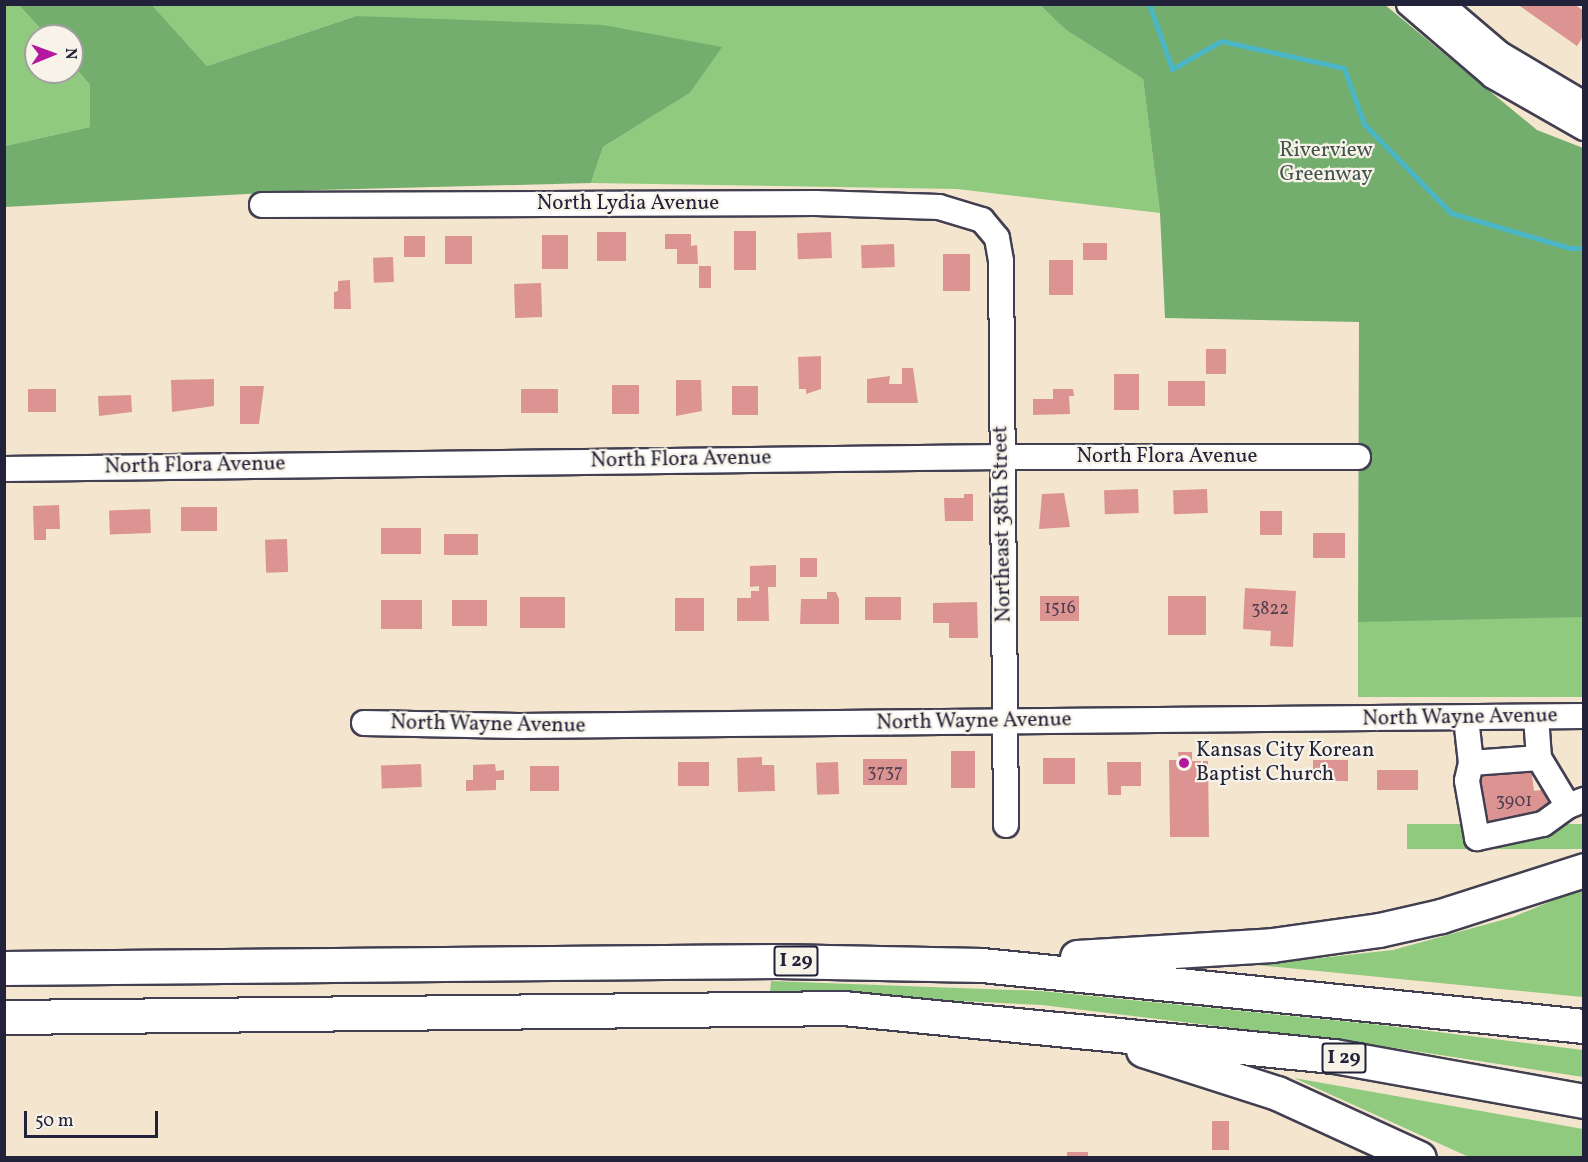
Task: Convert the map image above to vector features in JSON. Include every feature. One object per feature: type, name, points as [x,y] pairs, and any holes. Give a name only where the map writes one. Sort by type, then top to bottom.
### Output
[{"type":"highway","points":[[982,965],[1330,939],[1441,916],[1584,870]]},
{"type":"highway","name":"I 29","points":[[4,968],[777,961],[982,965],[1584,1026]]},
{"type":"highway","name":"I 29","points":[[4,1017],[843,1008],[1334,1056],[1584,1101]]},
{"type":"highway","points":[[1103,1032],[1151,1053],[1277,1093],[1419,1158]]},
{"type":"street","points":[[1409,4],[1493,76],[1584,128]]},
{"type":"street","points":[[1441,4],[1500,54],[1584,104]]},
{"type":"street","name":"North Lydia Avenue","points":[[262,205],[816,202],[939,207],[972,214],[988,226]]},
{"type":"street","name":"Northeast 38th Street","points":[[988,226],[997,238],[1001,261],[1006,825]]},
{"type":"street","name":"North Flora Avenue","points":[[4,469],[1002,457],[1358,457]]},
{"type":"street","name":"North Wayne Avenue","points":[[364,723],[531,726],[1584,716]]},
{"type":"street","points":[[1466,718],[1471,763],[1467,781],[1477,838],[1543,824],[1576,803],[1539,758],[1536,717]]},
{"type":"street","points":[[1471,763],[1539,758]]},
{"type":"green space","points":[[4,5],[19,5],[36,24],[24,24],[24,84],[84,84],[84,78],[90,85],[90,127],[5,146]]},
{"type":"green space","points":[[19,5],[152,5],[207,66],[356,16],[603,25],[722,47],[690,93],[603,147],[591,183],[319,190],[5,207],[5,146],[90,127],[90,85],[84,78],[84,24],[36,24]]},
{"type":"green space","points":[[152,5],[1040,5],[1066,30],[1143,79],[1160,213],[957,189],[591,183],[603,147],[690,93],[721,47],[356,16],[207,66]]},
{"type":"green space","name":"Riverview Greenway","points":[[1040,5],[1385,5],[1537,130],[1583,148],[1583,617],[1358,622],[1359,322],[1165,318],[1160,213],[1143,79],[1066,30]]},
{"type":"green space","points":[[1358,617],[1583,617],[1583,697],[1358,697]]},
{"type":"green space","points":[[1407,824],[1583,824],[1583,849],[1407,849]]},
{"type":"green space","points":[[1583,888],[1583,997],[1256,965],[1393,950],[1513,917]]},
{"type":"green space","points":[[771,981],[1041,991],[1381,1025],[1583,1050],[1583,1077],[1382,1046],[1042,1005],[770,992]]},
{"type":"green space","points":[[1294,1078],[1583,1129],[1583,1157],[1469,1157]]},
{"type":"building","points":[[1517,4],[1574,4],[1584,11],[1584,35],[1577,46]]},
{"type":"building","points":[[734,231],[756,231],[756,270],[734,270]]},
{"type":"building","points":[[597,232],[626,232],[626,261],[597,261]]},
{"type":"building","points":[[831,232],[832,258],[798,259],[797,233]]},
{"type":"building","points":[[665,234],[691,234],[691,246],[697,245],[698,264],[677,264],[677,249],[665,249]]},
{"type":"building","points":[[542,235],[568,235],[568,269],[542,269]]},
{"type":"building","points":[[404,236],[425,236],[425,257],[404,257]]},
{"type":"building","points":[[445,236],[472,236],[472,264],[445,264]]},
{"type":"building","points":[[1083,243],[1107,243],[1107,260],[1083,260]]},
{"type":"building","points":[[894,244],[895,267],[862,268],[861,245]]},
{"type":"building","points":[[943,254],[970,254],[970,291],[943,291]]},
{"type":"building","points":[[393,257],[394,282],[374,283],[373,258]]},
{"type":"building","points":[[1049,260],[1073,260],[1073,295],[1049,295]]},
{"type":"building","points":[[699,266],[711,266],[711,288],[699,288]]},
{"type":"building","points":[[350,280],[351,309],[334,309],[334,292],[338,291],[338,281]]},
{"type":"building","points":[[541,283],[542,317],[515,318],[514,284]]},
{"type":"building","points":[[1206,349],[1226,349],[1226,374],[1206,374]]},
{"type":"building","points":[[821,356],[821,389],[806,394],[806,389],[799,389],[798,357]]},
{"type":"building","points":[[902,368],[913,368],[918,403],[867,403],[867,379],[890,376],[889,384],[902,384]]},
{"type":"building","points":[[1114,374],[1139,374],[1139,410],[1114,410]]},
{"type":"building","points":[[214,379],[214,406],[172,412],[171,380]]},
{"type":"building","points":[[676,380],[701,380],[702,411],[676,416]]},
{"type":"building","points":[[1168,381],[1205,381],[1205,406],[1168,406]]},
{"type":"building","points":[[612,385],[639,385],[639,414],[612,414]]},
{"type":"building","points":[[240,386],[264,386],[259,424],[240,424]]},
{"type":"building","points":[[732,386],[758,386],[758,415],[732,415]]},
{"type":"building","points":[[28,389],[56,389],[56,412],[28,412]]},
{"type":"building","points":[[521,389],[558,389],[558,413],[521,413]]},
{"type":"building","points":[[1053,389],[1073,389],[1074,396],[1069,396],[1070,414],[1033,415],[1033,399],[1053,399]]},
{"type":"building","points":[[131,395],[132,412],[99,416],[98,396]]},
{"type":"building","points":[[1138,489],[1139,513],[1105,514],[1104,490]]},
{"type":"building","points":[[1207,489],[1208,513],[1174,514],[1173,490]]},
{"type":"building","points":[[1064,493],[1070,527],[1039,529],[1042,494]]},
{"type":"building","points":[[964,494],[973,494],[973,521],[945,521],[944,498],[964,498]]},
{"type":"building","points":[[59,505],[60,529],[46,529],[46,540],[34,540],[33,506]]},
{"type":"building","points":[[181,507],[217,507],[217,531],[181,531]]},
{"type":"building","points":[[150,509],[151,533],[110,534],[109,510]]},
{"type":"building","points":[[1260,511],[1282,511],[1282,535],[1260,535]]},
{"type":"building","points":[[381,528],[421,528],[421,554],[381,554]]},
{"type":"building","points":[[1313,533],[1345,533],[1345,558],[1313,558]]},
{"type":"building","points":[[444,534],[478,534],[478,555],[444,555]]},
{"type":"building","points":[[287,539],[288,572],[266,573],[265,540]]},
{"type":"building","points":[[800,558],[817,558],[817,577],[800,577]]},
{"type":"building","points":[[776,565],[776,587],[768,587],[769,621],[737,621],[737,598],[751,598],[751,591],[759,591],[759,586],[750,587],[750,566]]},
{"type":"building","points":[[1245,588],[1296,591],[1293,647],[1270,646],[1271,631],[1243,629]]},
{"type":"building","points":[[827,592],[836,592],[839,599],[839,624],[800,624],[801,599],[827,599]]},
{"type":"building","points":[[1040,596],[1079,596],[1079,621],[1040,621]]},
{"type":"building","points":[[1168,596],[1206,596],[1206,635],[1168,635]]},
{"type":"building","points":[[520,597],[565,597],[565,628],[520,628]]},
{"type":"building","points":[[865,597],[901,597],[901,620],[865,620]]},
{"type":"building","points":[[675,598],[704,598],[704,631],[675,631]]},
{"type":"building","points":[[381,600],[422,600],[422,629],[381,629]]},
{"type":"building","points":[[452,600],[487,600],[487,626],[452,626]]},
{"type":"building","points":[[977,602],[978,638],[949,638],[949,623],[933,623],[933,603]]},
{"type":"building","points":[[951,751],[975,751],[975,788],[951,788]]},
{"type":"building","points":[[1178,752],[1192,752],[1192,761],[1208,761],[1209,837],[1170,837],[1169,760],[1179,760]]},
{"type":"building","points":[[762,757],[762,765],[774,765],[775,791],[738,792],[737,758]]},
{"type":"building","points":[[1043,758],[1075,758],[1075,784],[1043,784]]},
{"type":"building","points":[[863,759],[907,759],[907,785],[863,785]]},
{"type":"building","points":[[1313,760],[1348,760],[1348,781],[1313,781]]},
{"type":"building","points":[[678,762],[709,762],[709,786],[678,786]]},
{"type":"building","points":[[838,762],[839,794],[817,795],[816,763]]},
{"type":"building","points":[[1107,762],[1141,762],[1141,786],[1121,786],[1121,795],[1108,795]]},
{"type":"building","points":[[421,764],[422,787],[382,788],[381,765]]},
{"type":"building","points":[[495,764],[496,771],[504,770],[504,780],[496,780],[496,790],[466,791],[466,780],[473,780],[473,765]]},
{"type":"building","points":[[530,766],[559,766],[559,791],[530,791]]},
{"type":"building","points":[[1531,768],[1534,791],[1546,789],[1550,814],[1483,823],[1477,776]]},
{"type":"building","points":[[1377,770],[1418,770],[1418,790],[1377,790]]},
{"type":"building","points":[[1212,1121],[1229,1121],[1229,1150],[1212,1150]]},
{"type":"building","points":[[1067,1152],[1088,1152],[1088,1158],[1067,1158]]},
{"type":"waterway","points":[[1149,4],[1172,69],[1221,41],[1344,68],[1364,124],[1451,213],[1570,248],[1584,248]]},
{"type":"place","name":"Kansas City Korean Baptist Church","points":[[1184,763]]}]
